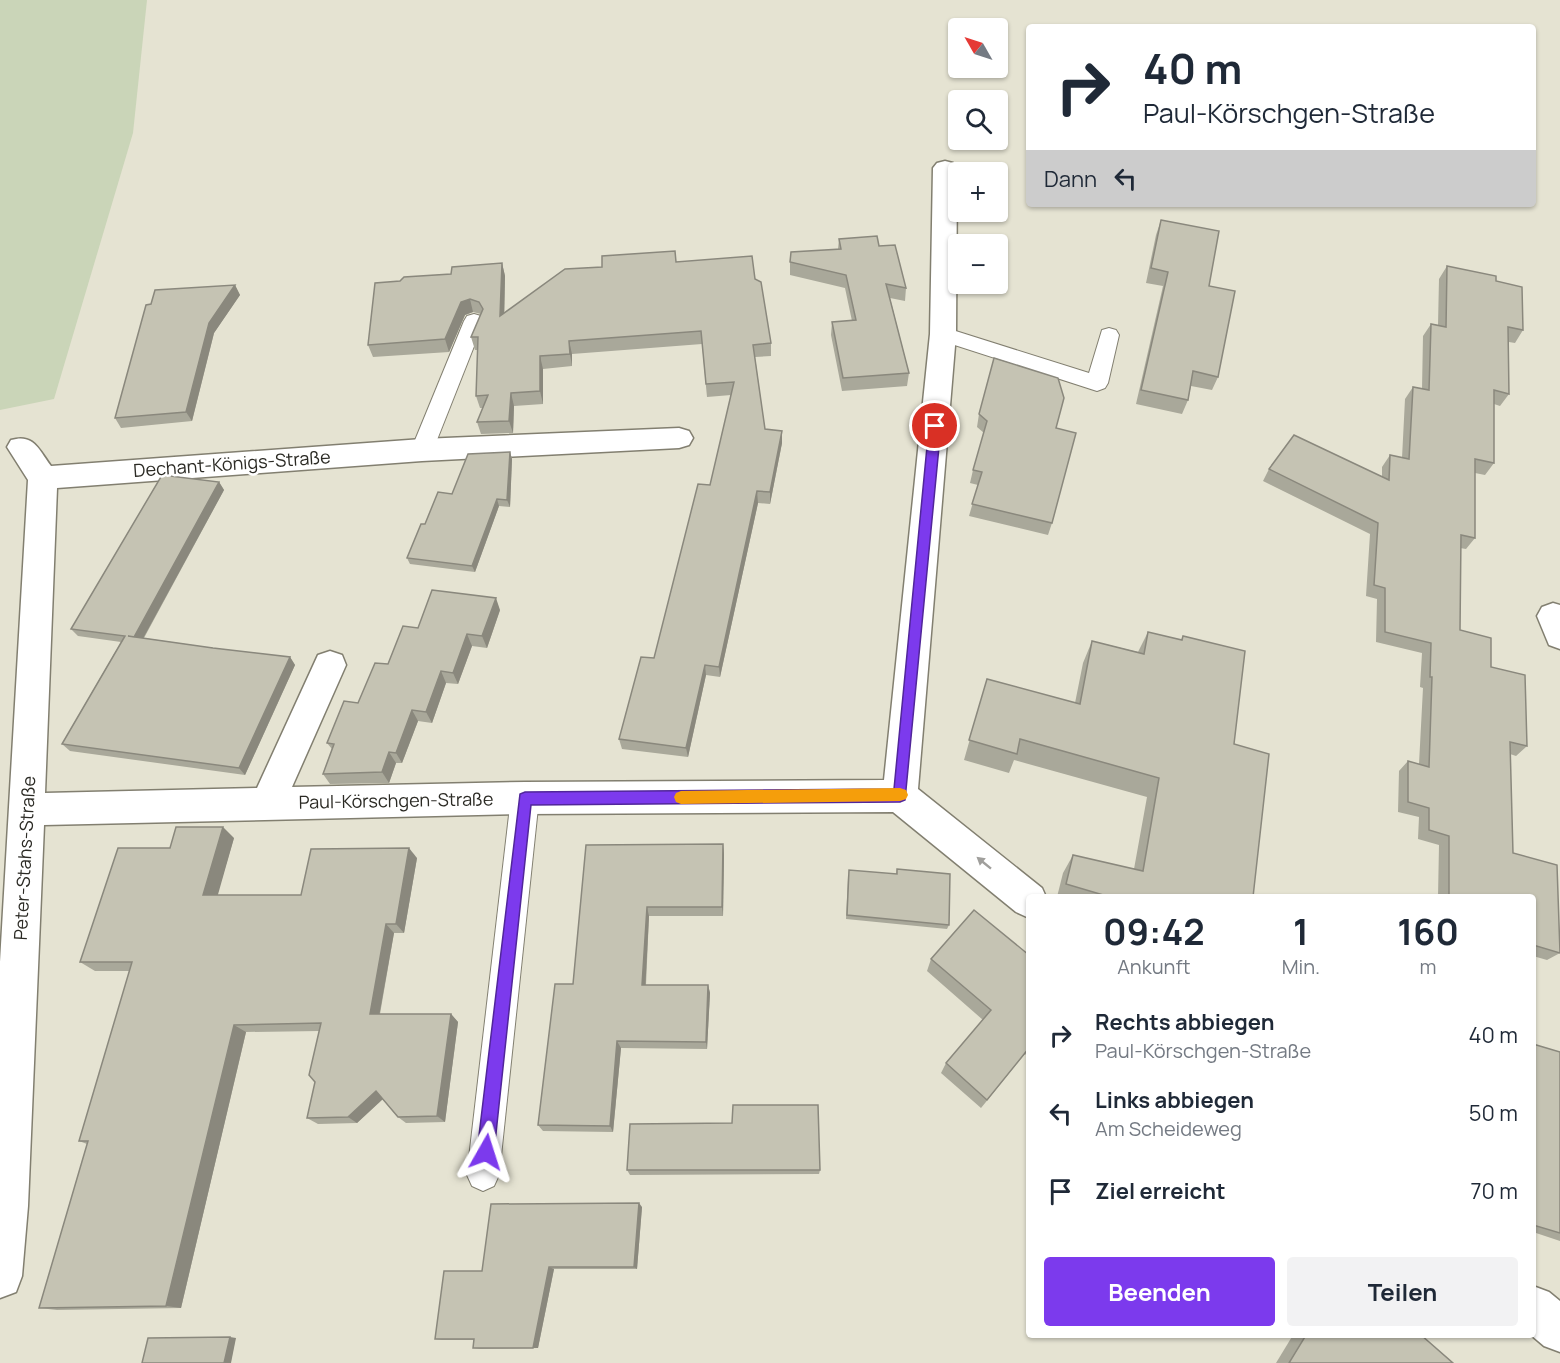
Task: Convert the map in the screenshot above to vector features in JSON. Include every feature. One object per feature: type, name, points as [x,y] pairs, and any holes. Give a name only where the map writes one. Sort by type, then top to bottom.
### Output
[{"type":"street","points":[[945,168],[943,334],[900,796],[1026,898]]},
{"type":"street","name":"Dechant-Königs-Straße","points":[[43,478],[422,450],[679,438]]},
{"type":"street","points":[[21,447],[43,478]]},
{"type":"street","name":"Peter-Stahs-Straße","points":[[0,1276],[7,1206],[43,478]]},
{"type":"street","name":"Paul-Körschgen-Straße","points":[[267,804],[330,665]]},
{"type":"street","name":"Paul-Körschgen-Straße","points":[[27,809],[525,798],[900,796]]},
{"type":"street","points":[[1536,1310],[1560,1330]]},
{"type":"lane","points":[[422,450],[474,321]]},
{"type":"lane","points":[[943,334],[1097,383],[1109,335]]},
{"type":"lane","points":[[483,1175],[525,798]]},
{"type":"green space","points":[[0,0],[147,0],[133,133],[54,399],[0,410]]},
{"type":"building","points":[[1161,220],[1219,231],[1209,286],[1235,291],[1218,377],[1193,371],[1188,400],[1141,390],[1168,272],[1151,268]]},
{"type":"building","points":[[877,236],[879,246],[895,245],[906,288],[886,284],[909,373],[843,378],[832,322],[856,320],[846,275],[790,262],[791,252],[841,249],[839,239]]},
{"type":"building","points":[[675,251],[676,262],[752,256],[755,279],[761,282],[771,343],[753,345],[765,429],[782,431],[770,492],[757,491],[719,667],[705,665],[686,748],[619,739],[641,657],[654,658],[698,484],[710,485],[734,382],[706,384],[701,331],[569,341],[570,354],[540,356],[540,391],[511,393],[509,421],[477,422],[488,395],[476,396],[478,337],[471,337],[483,309],[479,302],[470,299],[461,302],[445,339],[368,345],[375,283],[400,281],[404,277],[451,274],[452,267],[502,263],[500,316],[565,269],[602,267],[602,256]]},
{"type":"building","points":[[1447,266],[1496,276],[1496,281],[1522,287],[1523,330],[1508,327],[1509,394],[1494,390],[1494,463],[1475,459],[1475,538],[1461,535],[1460,630],[1491,638],[1491,667],[1525,675],[1527,746],[1510,742],[1513,853],[1557,865],[1560,953],[1536,946],[1536,894],[1449,894],[1449,836],[1429,830],[1429,808],[1408,802],[1408,761],[1429,767],[1431,643],[1385,632],[1385,588],[1374,585],[1378,523],[1269,469],[1294,435],[1389,480],[1390,455],[1409,459],[1413,387],[1429,390],[1431,324],[1446,327]]},
{"type":"building","points":[[235,285],[209,323],[186,412],[115,418],[146,305],[151,304],[155,290]]},
{"type":"building","points":[[994,358],[1058,378],[1064,398],[1056,428],[1076,433],[1052,523],[972,504],[982,472],[973,470],[987,421],[979,414]]},
{"type":"building","points":[[510,452],[507,500],[497,499],[472,566],[407,558],[421,524],[425,524],[438,492],[452,494],[468,454]]},
{"type":"building","points":[[162,475],[219,482],[134,637],[290,657],[239,768],[62,744],[125,636],[71,629]]},
{"type":"building","points":[[432,590],[496,598],[482,636],[467,634],[453,673],[441,671],[426,712],[412,710],[396,753],[389,752],[382,772],[323,774],[334,744],[327,743],[344,701],[358,703],[375,663],[388,664],[403,626],[418,628]]},
{"type":"building","points":[[1148,632],[1182,640],[1183,636],[1245,651],[1234,744],[1269,754],[1253,894],[1100,894],[1066,884],[1073,855],[1143,871],[1159,778],[1020,739],[1017,754],[969,740],[987,679],[1080,704],[1092,641],[1144,654]]},
{"type":"building","points":[[176,827],[223,827],[203,895],[301,895],[311,849],[409,848],[396,924],[386,924],[370,1014],[451,1014],[437,1116],[398,1117],[376,1091],[348,1117],[307,1118],[315,1082],[309,1075],[321,1023],[234,1025],[166,1306],[39,1308],[88,1141],[79,1141],[132,962],[80,962],[118,848],[170,848]]},
{"type":"building","points":[[723,844],[722,907],[647,907],[642,985],[708,985],[706,1042],[617,1041],[610,1126],[538,1125],[555,984],[573,984],[586,845]]},
{"type":"building","points":[[897,869],[950,874],[949,925],[847,915],[849,870],[897,874]]},
{"type":"building","points":[[974,910],[1026,953],[1026,1052],[987,1100],[946,1063],[991,1010],[931,959]]},
{"type":"building","points":[[1536,1045],[1560,1052],[1560,1233],[1536,1226]]},
{"type":"building","points":[[733,1105],[818,1105],[820,1170],[627,1170],[630,1124],[732,1123]]},
{"type":"building","points":[[639,1203],[634,1267],[549,1267],[533,1348],[473,1348],[474,1339],[435,1339],[444,1271],[482,1271],[491,1204]]},
{"type":"building","points":[[230,1337],[224,1363],[142,1363],[148,1338]]},
{"type":"building","points":[[1304,1338],[1424,1338],[1453,1363],[1289,1363]]},
{"type":"slow traffic","points":[[681,797],[900,795]]},
{"type":"route","points":[[486,1152],[525,798],[900,796],[935,426]]}]
